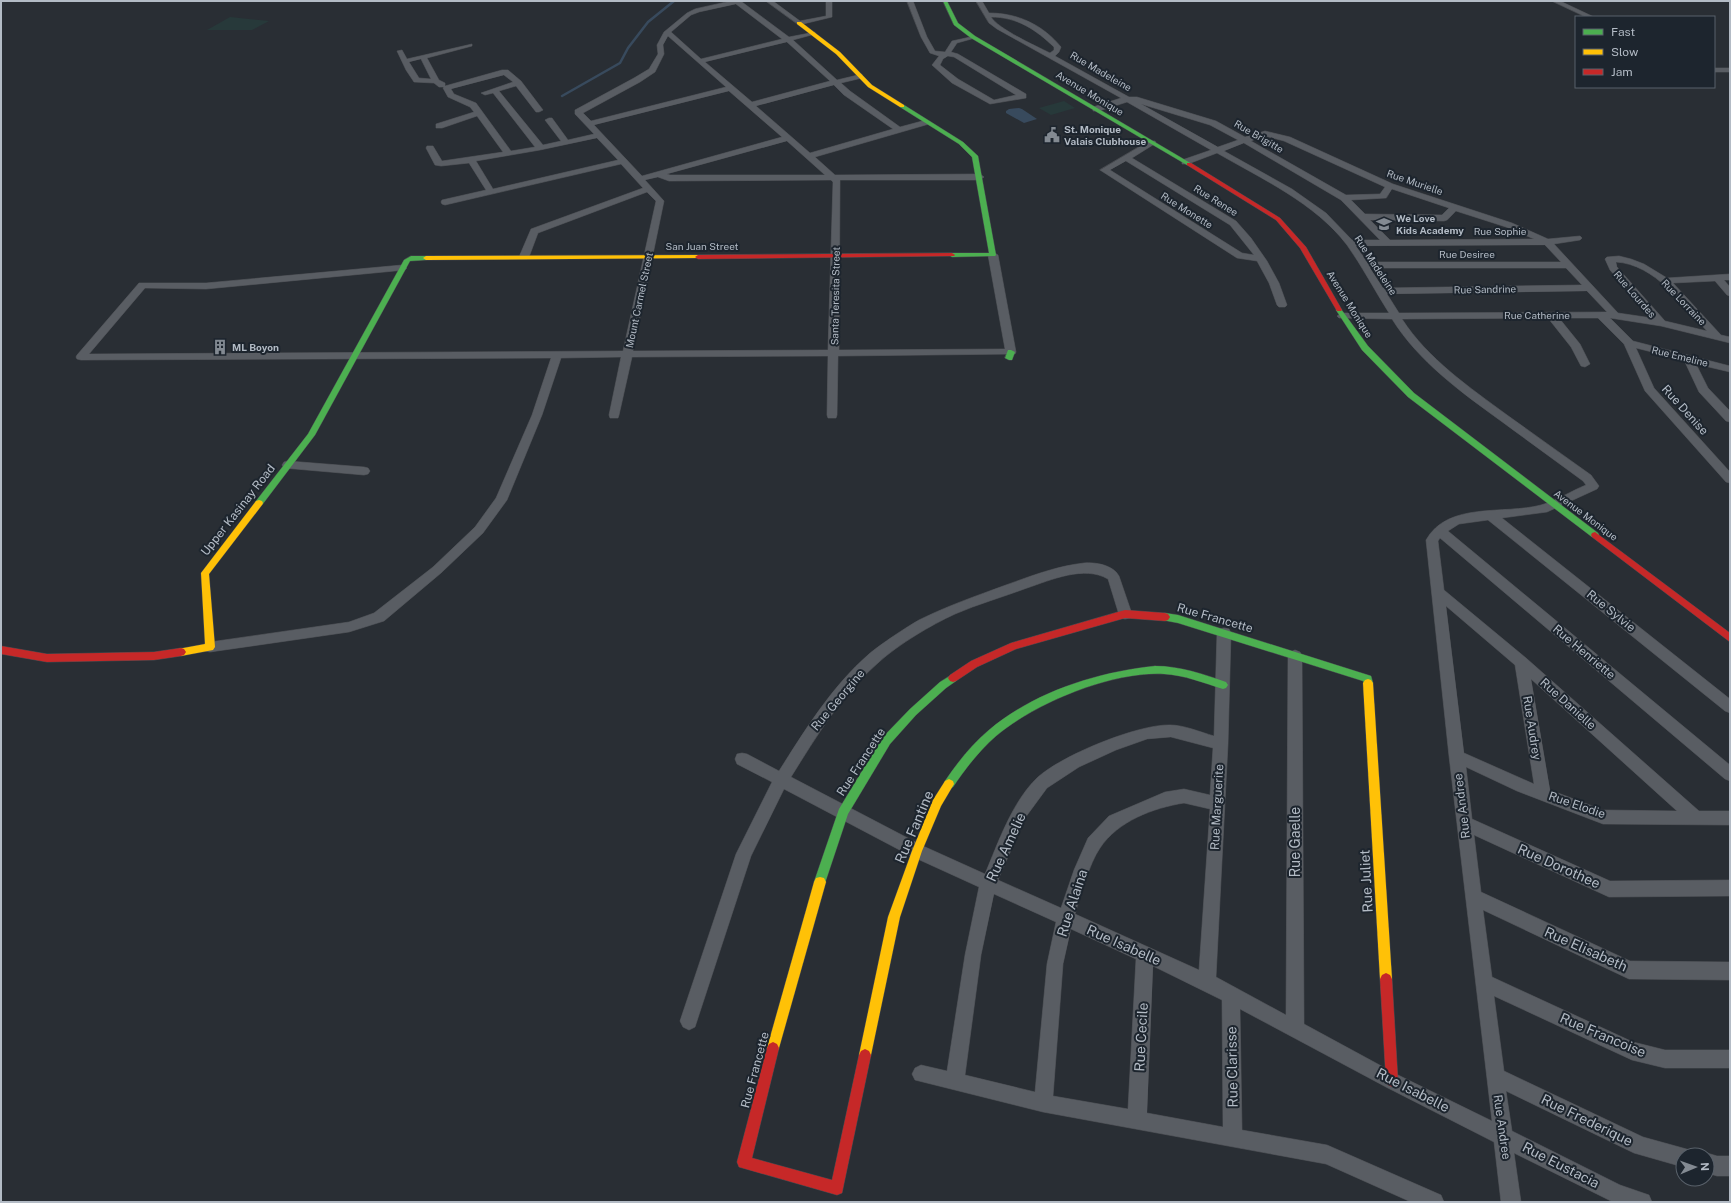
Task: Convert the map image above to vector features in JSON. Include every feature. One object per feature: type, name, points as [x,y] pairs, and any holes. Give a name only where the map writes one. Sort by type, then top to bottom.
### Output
[{"type":"street","points":[[524,257],[534,231],[650,189],[578,112],[652,70],[661,54],[660,45],[667,32],[689,14],[697,10],[738,1],[788,39],[807,55],[835,83],[858,102],[899,130]]},
{"type":"street","points":[[402,268],[206,286],[142,285],[81,358],[834,353],[1010,355],[980,177],[975,156],[969,149],[870,86],[838,53],[769,1]]},
{"type":"street","points":[[799,24],[829,17],[830,1]]},
{"type":"street","points":[[910,1],[924,37],[933,53],[947,54],[956,54],[1023,96],[993,102],[955,81],[936,65],[940,58],[947,54],[954,42],[973,37]]},
{"type":"street","name":"Avenue Monique","points":[[945,1],[956,24],[973,37],[1185,162],[1278,219],[1290,230],[1303,247],[1342,316],[1362,345],[1389,375],[1411,395],[1730,638]]},
{"type":"street","name":"Rue Madeleine","points":[[979,1],[991,22],[999,28],[1288,191],[1323,215],[1350,243],[1395,316],[1419,348],[1452,379],[1587,478],[1593,486],[1554,505]]},
{"type":"street","points":[[1555,1],[1589,16]]},
{"type":"street","points":[[987,15],[1005,15],[1035,26],[1058,48],[1057,51],[1050,56]]},
{"type":"street","points":[[667,32],[835,178]]},
{"type":"street","points":[[700,60],[813,33]]},
{"type":"street","points":[[406,61],[469,41],[471,53]]},
{"type":"street","points":[[400,51],[406,61],[409,72],[417,80],[436,81],[447,88],[451,95],[473,105],[508,154]]},
{"type":"street","points":[[423,56],[436,81]]},
{"type":"street","points":[[1715,70],[1730,70]]},
{"type":"street","points":[[447,88],[505,72],[518,83],[539,110]]},
{"type":"street","points":[[751,105],[859,76]]},
{"type":"street","points":[[485,93],[518,83]]},
{"type":"street","points":[[589,124],[732,88]]},
{"type":"street","points":[[494,90],[540,148]]},
{"type":"street","name":"Rue Brigitte","points":[[1096,109],[1127,99],[1140,100],[1213,123],[1344,198],[1388,243]]},
{"type":"street","points":[[439,126],[478,113]]},
{"type":"street","points":[[549,120],[566,143]]},
{"type":"street","points":[[810,156],[926,122]]},
{"type":"street","name":"Rue Murielle","points":[[1185,162],[1265,133],[1287,139],[1390,186],[1509,225],[1547,242],[1615,315]]},
{"type":"street","points":[[430,148],[438,163],[471,160],[508,154],[599,135]]},
{"type":"street","points":[[640,179],[789,138]]},
{"type":"street","points":[[1126,158],[1152,143]]},
{"type":"street","name":"Rue Monette","points":[[1126,158],[1104,170],[1240,256],[1260,258]]},
{"type":"street","name":"Rue Renee","points":[[1126,158],[1233,223],[1247,238],[1260,258],[1280,297],[1282,304]]},
{"type":"street","points":[[471,160],[491,192]]},
{"type":"street","points":[[445,202],[586,171],[623,161]]},
{"type":"street","points":[[659,174],[669,178],[980,177]]},
{"type":"street","name":"Santa Teresita Street","points":[[832,415],[837,181],[835,178]]},
{"type":"street","points":[[1344,198],[1383,196],[1390,186]]},
{"type":"street","name":"Mount Carmel Street","points":[[614,415],[660,201],[650,189]]},
{"type":"street","points":[[1364,217],[1444,218],[1455,207]]},
{"type":"street","name":"Rue Sophie","points":[[1350,243],[1547,242],[1577,238]]},
{"type":"street","name":"San Juan Street","points":[[411,258],[993,255]]},
{"type":"street","name":"Upper Kasinay Road","points":[[210,647],[205,573],[311,435],[402,268],[407,260],[411,258]]},
{"type":"street","name":"Rue Lourdes","points":[[1628,261],[1610,259],[1613,268],[1661,323]]},
{"type":"street","name":"Rue Lorraine","points":[[1628,261],[1656,274],[1666,281],[1717,336]]},
{"type":"street","name":"Rue Desiree","points":[[1364,265],[1570,265]]},
{"type":"street","points":[[1666,281],[1718,279],[1730,277]]},
{"type":"street","points":[[1718,279],[1730,293]]},
{"type":"street","name":"Rue Sandrine","points":[[1380,291],[1589,288]]},
{"type":"street","points":[[1551,315],[1576,346],[1586,364]]},
{"type":"street","name":"Rue Denise","points":[[1601,315],[1629,343],[1649,389],[1730,479]]},
{"type":"street","name":"Rue Catherine","points":[[1342,316],[1615,315],[1661,323],[1730,340]]},
{"type":"street","name":"Rue Emeline","points":[[1629,343],[1730,369]]},
{"type":"street","points":[[1,650],[47,658],[154,656],[349,627],[379,616],[437,570],[479,530],[502,500],[537,415],[557,354]]},
{"type":"street","points":[[1689,359],[1703,390],[1730,418]]},
{"type":"street","points":[[288,465],[364,471]]},
{"type":"street","points":[[1439,530],[1456,520],[1544,509],[1554,505]]},
{"type":"street","name":"Rue Sylvie","points":[[1492,516],[1730,707]]},
{"type":"street","name":"Rue Andree","points":[[1439,530],[1432,540],[1456,756],[1511,1202]]},
{"type":"street","name":"Rue Henriette","points":[[1439,530],[1730,774]]},
{"type":"street","name":"Rue Georgine","points":[[689,1021],[744,854],[781,780],[816,725],[847,686],[874,658],[922,625],[952,610],[1052,574],[1085,568],[1101,569],[1114,576],[1125,614]]},
{"type":"street","name":"Rue Danielle","points":[[1438,592],[1521,662],[1696,818]]},
{"type":"street","name":"Rue Francette","points":[[837,1188],[744,1162],[777,1032],[821,877],[844,812],[886,741],[913,712],[949,681],[974,664],[1014,646],[1125,614],[1178,619],[1368,679]]},
{"type":"street","name":"Rue Marguerite","points":[[1207,982],[1221,744],[1224,633]]},
{"type":"street","name":"Rue Gaelle","points":[[1295,656],[1295,1029]]},
{"type":"street","name":"Rue Audrey","points":[[1521,662],[1543,794]]},
{"type":"street","name":"Rue Fantine","points":[[837,1188],[894,918],[917,851],[937,803],[964,762],[999,728],[1042,701],[1109,676],[1156,670],[1187,674],[1223,686]]},
{"type":"street","name":"Rue Juliet","points":[[1368,679],[1392,1081]]},
{"type":"street","name":"Rue Amelie","points":[[955,1082],[973,955],[988,884],[1019,813],[1042,783],[1074,762],[1112,745],[1147,733],[1171,731],[1221,744]]},
{"type":"street","name":"Rue Elodie","points":[[1456,756],[1543,794],[1604,817],[1730,818]]},
{"type":"street","name":"Rue Isabelle","points":[[742,759],[917,851],[1207,982],[1392,1081],[1503,1135]]},
{"type":"street","name":"Rue Alaina","points":[[1042,1103],[1055,964],[1065,918],[1082,870],[1094,844],[1114,821],[1165,799],[1184,796],[1217,804]]},
{"type":"street","name":"Rue Dorothee","points":[[1464,823],[1609,889],[1730,888]]},
{"type":"street","name":"Rue Elisabeth","points":[[1473,897],[1629,970],[1730,971]]},
{"type":"street","name":"Rue Cecile","points":[[1137,1120],[1145,954]]},
{"type":"street","name":"Rue Francoise","points":[[1483,982],[1632,1051],[1665,1059],[1730,1059]]},
{"type":"street","name":"Rue Clarisse","points":[[1231,995],[1233,1139]]},
{"type":"street","points":[[922,1074],[1042,1103],[1327,1155],[1434,1202]]},
{"type":"street","name":"Rue Frederique","points":[[1495,1076],[1641,1146],[1675,1155]]},
{"type":"street","name":"Rue Eustacia","points":[[1503,1135],[1617,1194],[1642,1202]]},
{"type":"street","points":[[1715,1165],[1730,1166]]},
{"type":"shaded area","points":[[230,17],[269,21],[252,30],[207,30]]},
{"type":"shaded area","points":[[1064,101],[1075,108],[1051,115],[1039,108]]},
{"type":"water","points":[[1019,108],[1037,119],[1024,123],[1006,113],[1009,109]]},
{"type":"waterway","points":[[562,96],[620,63],[628,48],[648,22],[674,1]]},
{"type":"traffic: fast","points":[[945,1],[956,24],[973,37],[1189,164]]},
{"type":"traffic: fast","points":[[902,106],[961,143],[975,156],[993,255],[952,255]]},
{"type":"traffic: fast","points":[[259,503],[311,435],[407,260],[411,258],[426,258]]},
{"type":"traffic: fast","points":[[1339,310],[1365,348],[1411,395],[1595,535]]},
{"type":"traffic: fast","points":[[1009,358],[1011,352]]},
{"type":"traffic: fast","points":[[1165,617],[1178,619],[1368,679],[1368,683]]},
{"type":"traffic: fast","points":[[949,784],[972,753],[1000,727],[1035,705],[1074,688],[1114,676],[1155,670],[1181,672],[1223,685]]},
{"type":"traffic: fast","points":[[820,882],[843,812],[886,741],[913,712],[953,678]]},
{"type":"traffic: slow","points":[[799,23],[838,53],[870,86],[902,106]]},
{"type":"traffic: slow","points":[[426,258],[698,257]]},
{"type":"traffic: slow","points":[[181,652],[210,647],[205,573],[259,503]]},
{"type":"traffic: slow","points":[[1368,683],[1386,979]]},
{"type":"traffic: slow","points":[[865,1055],[894,917],[917,851],[937,803],[949,784]]},
{"type":"traffic: slow","points":[[773,1048],[820,882]]},
{"type":"traffic: jam","points":[[1189,164],[1278,219],[1303,247],[1339,310]]},
{"type":"traffic: jam","points":[[698,257],[952,255]]},
{"type":"traffic: jam","points":[[1595,535],[1730,638]]},
{"type":"traffic: jam","points":[[953,678],[974,664],[1014,646],[1125,614],[1165,617]]},
{"type":"traffic: jam","points":[[1,650],[47,658],[154,656],[181,652]]},
{"type":"traffic: jam","points":[[1386,979],[1392,1081]]},
{"type":"traffic: jam","points":[[773,1048],[744,1162],[837,1188],[865,1055]]},
{"type":"place","name":"St. Monique Valais Clubhouse","points":[[1052,135]]},
{"type":"place","name":"We Love Kids Academy","points":[[1384,224]]},
{"type":"place","name":"ML Boyon","points":[[220,347]]}]
